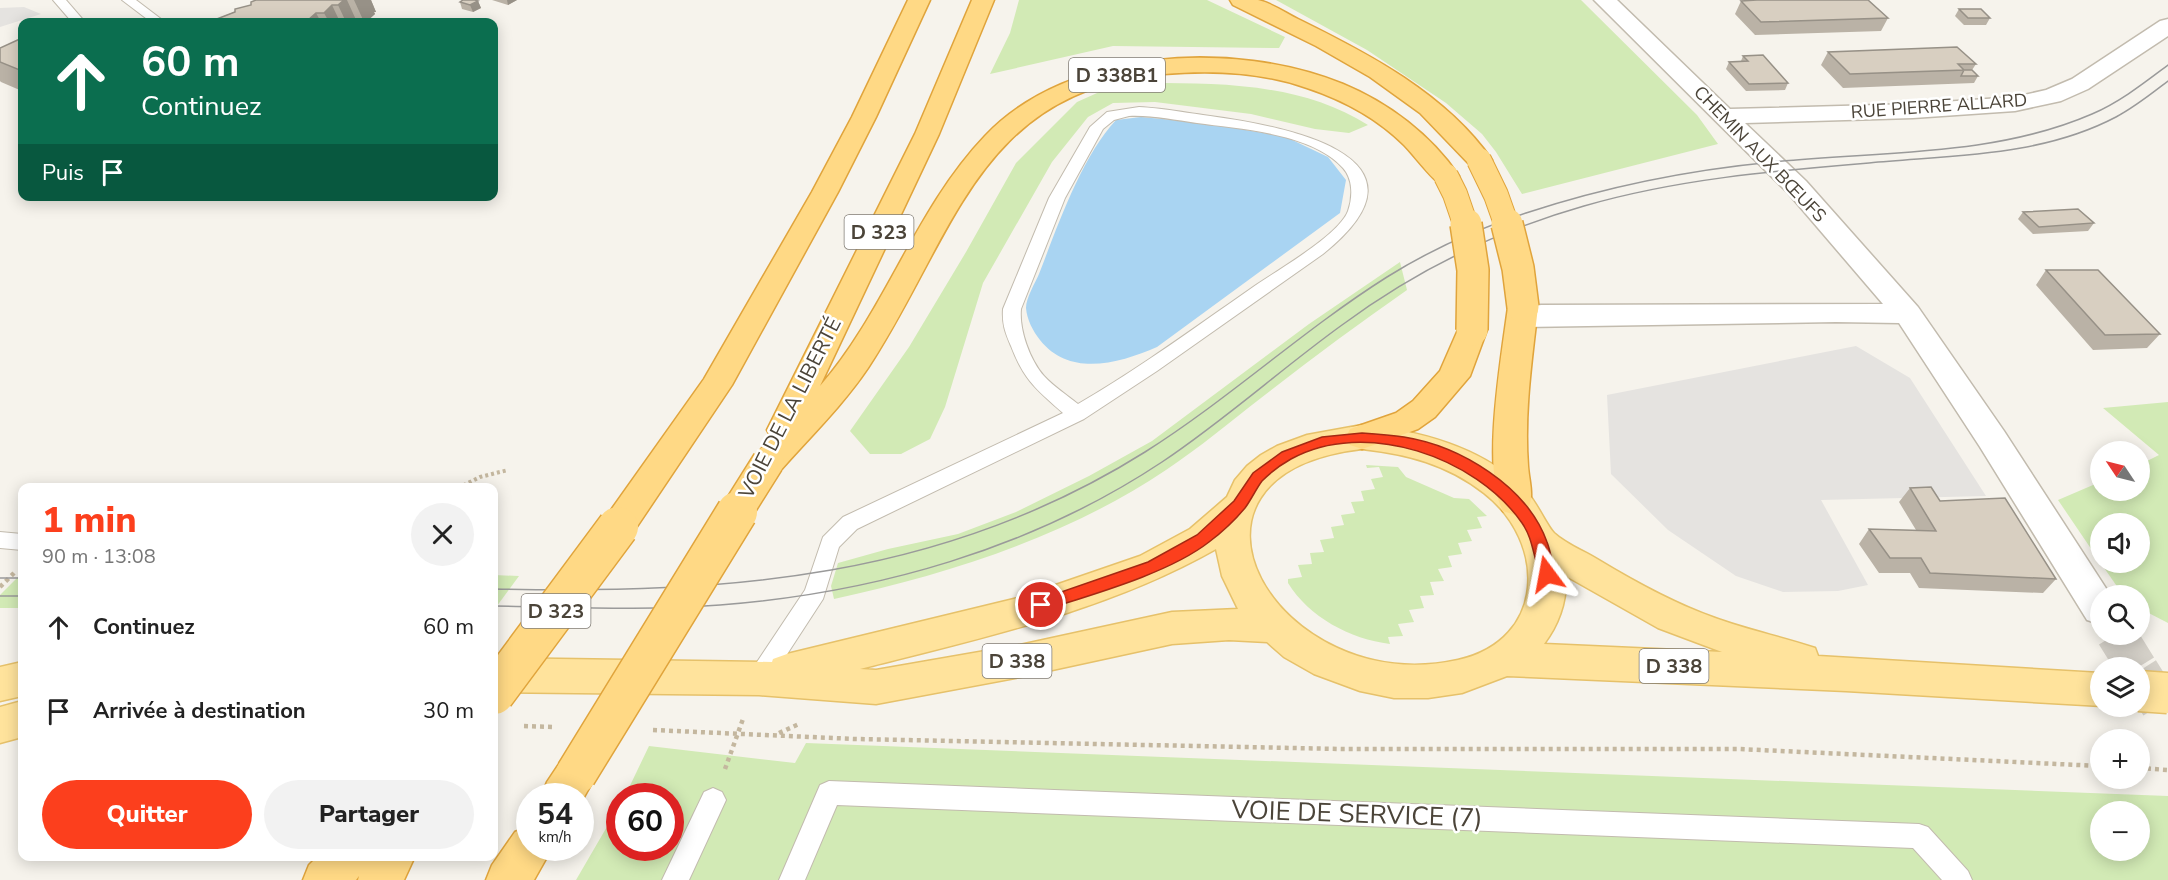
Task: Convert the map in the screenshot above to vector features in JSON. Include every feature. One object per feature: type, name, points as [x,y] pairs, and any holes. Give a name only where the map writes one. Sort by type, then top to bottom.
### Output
[{"type":"highway","name":"D 323","points":[[498,689],[618,527],[716,385],[825,192],[864,117],[919,0]]},
{"type":"highway","name":"VOIE DE LA LIBERTÉ","points":[[570,783],[768,462],[927,134],[983,0]]},
{"type":"highway","points":[[1240,0],[1368,67],[1410,94],[1451,129],[1479,160],[1496,190],[1514,241],[1520,272],[1523,312],[1512,397],[1511,464],[1515,502]]},
{"type":"highway","name":"D 338B1","points":[[768,462],[850,371],[938,220],[995,139],[1027,112],[1060,93],[1124,73],[1178,66],[1234,66],[1292,75],[1340,91],[1379,112],[1406,131],[1430,154],[1446,176],[1464,215],[1474,264],[1472,330],[1454,376],[1424,409],[1407,421],[1362,438]]},
{"type":"highway","points":[[326,880],[344,861]]},
{"type":"highway","points":[[380,880],[390,861]]},
{"type":"highway","points":[[508,880],[521,861]]},
{"type":"main road","points":[[1362,438],[1404,442],[1446,455],[1483,475],[1515,502],[1529,521],[1540,542],[1547,574],[1545,606],[1539,621],[1518,648],[1503,659],[1473,673],[1438,681],[1387,680],[1336,666],[1292,642],[1274,627],[1257,607],[1244,586],[1236,565],[1232,543],[1239,505],[1258,477],[1287,455],[1322,442],[1362,438]]},
{"type":"main road","name":"D 338","points":[[759,678],[1018,613],[1153,566],[1203,539],[1239,505]]},
{"type":"main road","name":"D 338","points":[[1540,542],[1621,592],[1672,618],[1846,674]]},
{"type":"main road","name":"D 338","points":[[498,675],[759,678],[876,687],[1020,661],[1172,628],[1229,624],[1274,627]]},
{"type":"main road","name":"D 338","points":[[1503,659],[1846,674],[2090,689]]},
{"type":"main road","points":[[0,684],[18,680]]},
{"type":"main road","points":[[2150,692],[2168,693]]},
{"type":"main road","points":[[0,725],[18,720]]},
{"type":"street","name":"CHEMIN AUX BŒUFS","points":[[1605,0],[1797,187],[1908,314],[2090,593]]},
{"type":"street","name":"RUE PIERRE ALLARD","points":[[1725,116],[1913,111],[2015,104],[2053,96],[2080,84],[2168,26]]},
{"type":"street","points":[[1523,312],[1541,315],[1824,312],[1908,314]]},
{"type":"lane","points":[[59,0],[75,18]]},
{"type":"lane","points":[[128,0],[153,18]]},
{"type":"lane","points":[[759,678],[815,593],[830,543],[850,523],[1077,414],[1149,369],[1304,260],[1350,221],[1356,212],[1361,190],[1360,180],[1353,170],[1343,160],[1304,138],[1255,126],[1135,112],[1116,113],[1105,118],[1097,127],[1057,198],[1012,309],[1011,324],[1029,369],[1039,382],[1077,414]]},
{"type":"lane","points":[[0,540],[18,542]]},
{"type":"lane","name":"VOIE DE SERVICE (7)","points":[[792,880],[829,793],[1919,836],[1959,880]]},
{"type":"lane","points":[[675,880],[713,800]]},
{"type":"path","points":[[468,483],[480,477],[508,470]]},
{"type":"path","points":[[713,800],[759,678]]},
{"type":"path","points":[[778,734],[855,739],[1341,749],[1739,749],[2090,766]]},
{"type":"path","points":[[2150,769],[2168,770]]},
{"type":"green space","points":[[1019,0],[1207,0],[1285,37],[1279,48],[1113,46],[990,74],[1010,33]]},
{"type":"green space","points":[[1276,0],[1581,0],[1697,115],[1718,144],[1522,194],[1482,134],[1446,103],[1367,50]]},
{"type":"green space","points":[[1150,83],[1234,85],[1290,94],[1343,111],[1368,125],[1349,133],[1315,129],[1251,114],[1155,102],[1113,103],[1088,117],[1052,162],[983,283],[945,407],[930,439],[901,454],[870,454],[850,431],[909,347],[1016,163],[1077,102],[1106,89]]},
{"type":"green space","points":[[1400,262],[1407,290],[1190,453],[1128,493],[1089,514],[1006,550],[921,578],[834,599],[831,586],[838,563],[888,549],[958,534],[1016,512],[1089,476],[1152,441],[1309,324]]},
{"type":"green space","points":[[2168,402],[2168,623],[2150,614],[2150,585],[2116,585],[2108,573],[2150,573],[2150,513],[2090,513],[2090,547],[2058,500],[2090,486],[2090,501],[2150,501],[2150,460],[2159,455],[2150,447],[2150,441],[2142,441],[2103,408]]},
{"type":"green space","points":[[1366,465],[1398,467],[1406,477],[1454,498],[1469,499],[1487,516],[1477,517],[1482,528],[1467,530],[1472,541],[1458,543],[1462,554],[1448,556],[1452,567],[1438,569],[1444,581],[1430,582],[1434,595],[1420,596],[1424,608],[1409,610],[1414,622],[1398,624],[1403,636],[1388,637],[1390,644],[1360,637],[1332,624],[1307,606],[1288,583],[1288,579],[1302,577],[1298,565],[1312,564],[1310,553],[1324,552],[1320,540],[1334,538],[1331,527],[1344,525],[1341,515],[1355,513],[1351,502],[1364,501],[1361,491],[1375,489],[1371,479],[1383,477],[1379,467],[1367,468]]},
{"type":"green space","points":[[498,575],[519,576],[498,605]]},
{"type":"green space","points":[[18,577],[18,608],[0,608],[0,595]]},
{"type":"green space","points":[[806,743],[2168,796],[2168,880],[576,880],[587,861],[594,861],[594,849],[606,828],[606,861],[684,861],[684,783],[631,783],[649,746],[795,763]]},
{"type":"shaded area","points":[[24,7],[41,14],[18,18],[18,21],[0,27],[0,8]]},
{"type":"shaded area","points":[[1856,346],[1910,378],[1986,496],[1821,500],[1868,585],[1838,591],[1783,592],[1736,576],[1668,530],[1611,474],[1607,395]]},
{"type":"water","points":[[1141,117],[1205,123],[1286,137],[1328,157],[1346,180],[1340,213],[1157,347],[1112,362],[1080,363],[1052,352],[1040,340],[1029,321],[1027,300],[1072,193],[1092,153],[1116,120]]},
{"type":"building","points":[[256,0],[344,0],[338,5],[332,5],[324,13],[316,13],[310,18],[219,18],[235,12],[235,9],[251,5],[251,2]]},
{"type":"building","points":[[463,0],[478,1],[470,5],[460,2]]},
{"type":"building","points":[[1868,0],[1888,18],[1761,22],[1741,1]]},
{"type":"building","points":[[1959,9],[1981,9],[1990,18],[1968,18]]},
{"type":"building","points":[[18,40],[18,69],[0,62],[0,48]]},
{"type":"building","points":[[1957,47],[1976,64],[1958,64],[1964,70],[1850,74],[1828,52]]},
{"type":"building","points":[[1763,55],[1788,83],[1749,84],[1729,62],[1748,61],[1743,56]]},
{"type":"building","points":[[1964,70],[1972,70],[1978,76],[1961,76]]},
{"type":"building","points":[[2078,209],[2094,223],[2039,227],[2023,212]]},
{"type":"building","points":[[2046,270],[2098,270],[2160,334],[2105,335]]},
{"type":"building","points":[[1931,487],[1940,501],[2005,498],[2056,579],[1930,573],[1921,558],[1890,558],[1869,529],[1936,531],[1910,488]]},
{"type":"tunnel","points":[[2123,645],[2130,657]]},
{"type":"tunnel","points":[[2150,688],[2168,717]]},
{"type":"tram line","points":[[498,589],[666,588],[749,581],[831,570],[912,552],[991,528],[1069,495],[1145,452],[1387,277],[1437,249],[1490,226],[1586,195],[1679,175],[1773,162],[1935,150],[2015,138],[2054,128],[2092,114],[2132,92],[2168,65]]},
{"type":"tram line","points":[[498,606],[635,608],[720,605],[836,590],[950,562],[1005,542],[1112,493],[1185,446],[1370,305],[1427,270],[1488,240],[1551,216],[1654,189],[1761,173],[1995,152],[2057,140],[2116,117],[2168,81]]},
{"type":"tram line","points":[[0,578],[18,578]]},
{"type":"tram line","points":[[0,596],[18,596]]},
{"type":"route","points":[[1041,605],[1153,566],[1203,539],[1239,505],[1247,490],[1271,465],[1304,448],[1341,439],[1383,439],[1425,447],[1465,464],[1483,475],[1515,502],[1529,521],[1540,542],[1547,574]]}]
